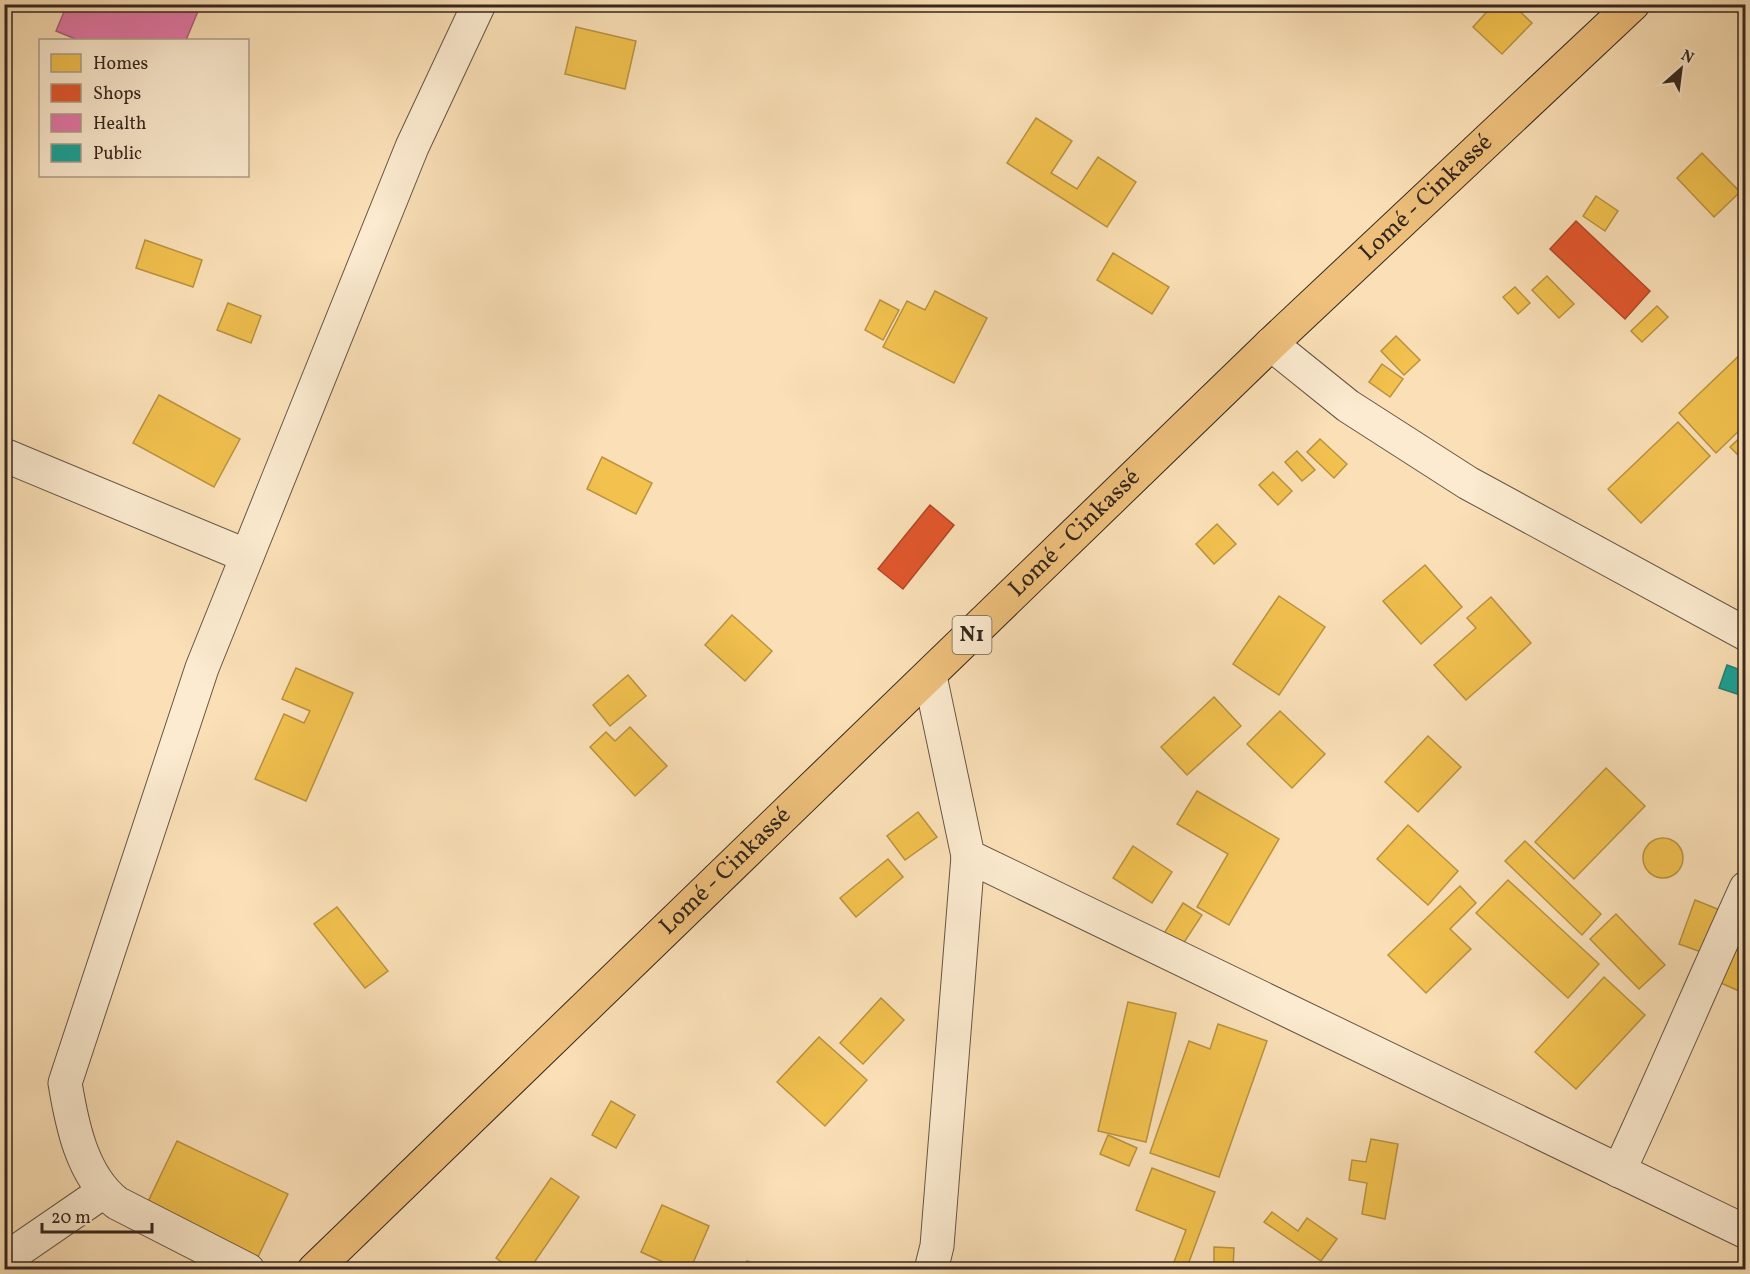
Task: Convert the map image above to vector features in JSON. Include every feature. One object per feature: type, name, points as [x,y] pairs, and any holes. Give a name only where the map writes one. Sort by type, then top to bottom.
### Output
[{"type":"highway","name":"Lomé - Cinkassé","points":[[314,1269],[1624,7]]},
{"type":"street","points":[[248,1269],[117,1203],[103,1192],[72,1123],[65,1083],[201,668],[412,147],[479,4]]},
{"type":"street","points":[[1271,345],[1348,406],[1468,483],[1746,634]]},
{"type":"street","points":[[4,455],[247,556]]},
{"type":"street","points":[[930,676],[968,856],[937,1245],[932,1269]]},
{"type":"street","points":[[968,856],[1746,1232]]},
{"type":"street","points":[[1619,1171],[1684,1031],[1702,983],[1746,888]]},
{"type":"street","points":[[4,1260],[103,1192]]},
{"type":"building: Homes","points":[[1494,4],[1512,4],[1532,23],[1502,54],[1473,27]]},
{"type":"building: Homes","points":[[576,27],[636,41],[625,89],[565,74]]},
{"type":"building: Homes","points":[[1036,118],[1072,141],[1051,173],[1077,189],[1098,157],[1136,182],[1107,227],[1007,163]]},
{"type":"building: Homes","points":[[1702,153],[1740,192],[1714,217],[1677,178]]},
{"type":"building: Homes","points":[[1596,196],[1618,211],[1605,231],[1583,216]]},
{"type":"building: Homes","points":[[145,240],[202,260],[193,287],[136,268]]},
{"type":"building: Homes","points":[[1113,253],[1169,287],[1152,314],[1097,280]]},
{"type":"building: Homes","points":[[1547,276],[1574,304],[1559,318],[1532,290]]},
{"type":"building: Homes","points":[[1515,287],[1530,303],[1518,314],[1503,297]]},
{"type":"building: Homes","points":[[935,291],[987,318],[954,383],[883,347],[907,301],[925,310]]},
{"type":"building: Homes","points":[[880,300],[899,310],[883,340],[865,330]]},
{"type":"building: Homes","points":[[228,303],[261,316],[251,343],[217,330]]},
{"type":"building: Homes","points":[[1657,306],[1668,317],[1642,342],[1631,331]]},
{"type":"building: Homes","points":[[1396,336],[1420,360],[1404,375],[1381,351]]},
{"type":"building: Homes","points":[[1746,349],[1746,424],[1716,453],[1679,413]]},
{"type":"building: Homes","points":[[1382,364],[1403,379],[1390,397],[1369,382]]},
{"type":"building: Homes","points":[[159,395],[240,439],[214,487],[133,443]]},
{"type":"building: Homes","points":[[1678,422],[1710,456],[1641,523],[1608,489]]},
{"type":"building: Homes","points":[[1746,432],[1746,463],[1730,447]]},
{"type":"building: Homes","points":[[1320,439],[1347,464],[1334,478],[1307,452]]},
{"type":"building: Homes","points":[[1297,451],[1315,470],[1302,481],[1285,462]]},
{"type":"building: Homes","points":[[602,457],[652,483],[636,514],[587,489]]},
{"type":"building: Homes","points":[[1273,472],[1292,491],[1278,505],[1259,485]]},
{"type":"building: Homes","points":[[1217,524],[1236,544],[1214,564],[1196,544]]},
{"type":"building: Homes","points":[[1425,565],[1462,607],[1421,644],[1383,601]]},
{"type":"building: Homes","points":[[1279,596],[1325,627],[1279,695],[1233,664]]},
{"type":"building: Homes","points":[[1491,597],[1531,643],[1466,700],[1434,665],[1476,628],[1467,618]]},
{"type":"building: Homes","points":[[732,615],[772,651],[745,681],[705,645]]},
{"type":"building: Homes","points":[[296,668],[353,693],[306,801],[255,779],[284,714],[304,723],[310,711],[282,699]]},
{"type":"building: Homes","points":[[628,675],[646,696],[610,726],[593,705]]},
{"type":"building: Homes","points":[[1214,697],[1241,726],[1187,775],[1161,747]]},
{"type":"building: Homes","points":[[1280,711],[1325,754],[1292,788],[1247,744]]},
{"type":"building: Homes","points":[[630,727],[667,766],[635,796],[590,747],[606,732],[615,741]]},
{"type":"building: Homes","points":[[1428,736],[1461,767],[1418,812],[1385,782]]},
{"type":"building: Homes","points":[[1606,768],[1645,806],[1574,879],[1535,842]]},
{"type":"building: Homes","points":[[1197,791],[1279,839],[1229,925],[1197,907],[1228,854],[1177,824]]},
{"type":"building: Homes","points":[[918,812],[937,837],[905,860],[887,836]]},
{"type":"building: Homes","points":[[1408,825],[1458,871],[1428,905],[1377,859]]},
{"type":"building: Homes","points":[[1663,838],[1671,839],[1677,844],[1682,850],[1682,866],[1677,872],[1671,877],[1663,878],[1655,877],[1649,872],[1644,866],[1643,858],[1644,850],[1649,844],[1655,839]]},
{"type":"building: Homes","points":[[1525,841],[1601,914],[1582,935],[1505,861]]},
{"type":"building: Homes","points":[[1133,846],[1172,872],[1152,903],[1113,878]]},
{"type":"building: Homes","points":[[888,859],[903,877],[856,917],[840,898]]},
{"type":"building: Homes","points":[[1508,880],[1599,964],[1568,998],[1476,913]]},
{"type":"building: Homes","points":[[1460,886],[1476,903],[1450,929],[1471,949],[1426,993],[1388,955]]},
{"type":"building: Homes","points":[[1695,900],[1720,910],[1704,953],[1679,944]]},
{"type":"building: Homes","points":[[1183,903],[1202,915],[1181,947],[1163,935]]},
{"type":"building: Homes","points":[[337,907],[388,971],[365,988],[314,924]]},
{"type":"building: Homes","points":[[1616,914],[1665,965],[1639,989],[1590,939]]},
{"type":"building: Homes","points":[[1736,950],[1746,954],[1746,994],[1721,983]]},
{"type":"building: Homes","points":[[1604,977],[1645,1015],[1576,1089],[1535,1052]]},
{"type":"building: Homes","points":[[881,998],[904,1020],[863,1064],[840,1043]]},
{"type":"building: Homes","points":[[1128,1002],[1176,1013],[1146,1142],[1098,1131]]},
{"type":"building: Homes","points":[[1218,1024],[1267,1041],[1219,1177],[1150,1153],[1189,1041],[1210,1049]]},
{"type":"building: Homes","points":[[819,1037],[867,1080],[825,1126],[777,1082]]},
{"type":"building: Homes","points":[[611,1101],[635,1115],[616,1148],[592,1135]]},
{"type":"building: Homes","points":[[1108,1135],[1137,1148],[1129,1166],[1100,1154]]},
{"type":"building: Homes","points":[[1371,1139],[1398,1144],[1385,1219],[1362,1214],[1367,1183],[1349,1180],[1352,1160],[1366,1162]]},
{"type":"building: Homes","points":[[177,1141],[288,1194],[256,1261],[145,1208]]},
{"type":"building: Homes","points":[[1152,1168],[1215,1192],[1186,1270],[1171,1270],[1186,1230],[1136,1210]]},
{"type":"building: Homes","points":[[551,1178],[579,1197],[529,1270],[513,1270],[496,1258]]},
{"type":"building: Homes","points":[[662,1205],[709,1226],[690,1270],[681,1270],[641,1252]]},
{"type":"building: Homes","points":[[1272,1212],[1298,1231],[1307,1218],[1337,1239],[1321,1261],[1264,1222]]},
{"type":"building: Homes","points":[[1214,1247],[1234,1248],[1233,1270],[1214,1270]]},
{"type":"building: Homes","points":[[747,1261],[768,1270],[744,1270]]},
{"type":"building: Shops","points":[[1576,221],[1650,291],[1625,319],[1550,249]]},
{"type":"building: Shops","points":[[930,505],[954,525],[903,589],[878,569]]},
{"type":"building: Health","points":[[61,4],[201,4],[186,39],[76,39],[56,31],[66,7]]},
{"type":"building: Public","points":[[1727,665],[1746,672],[1746,697],[1719,688]]}]
